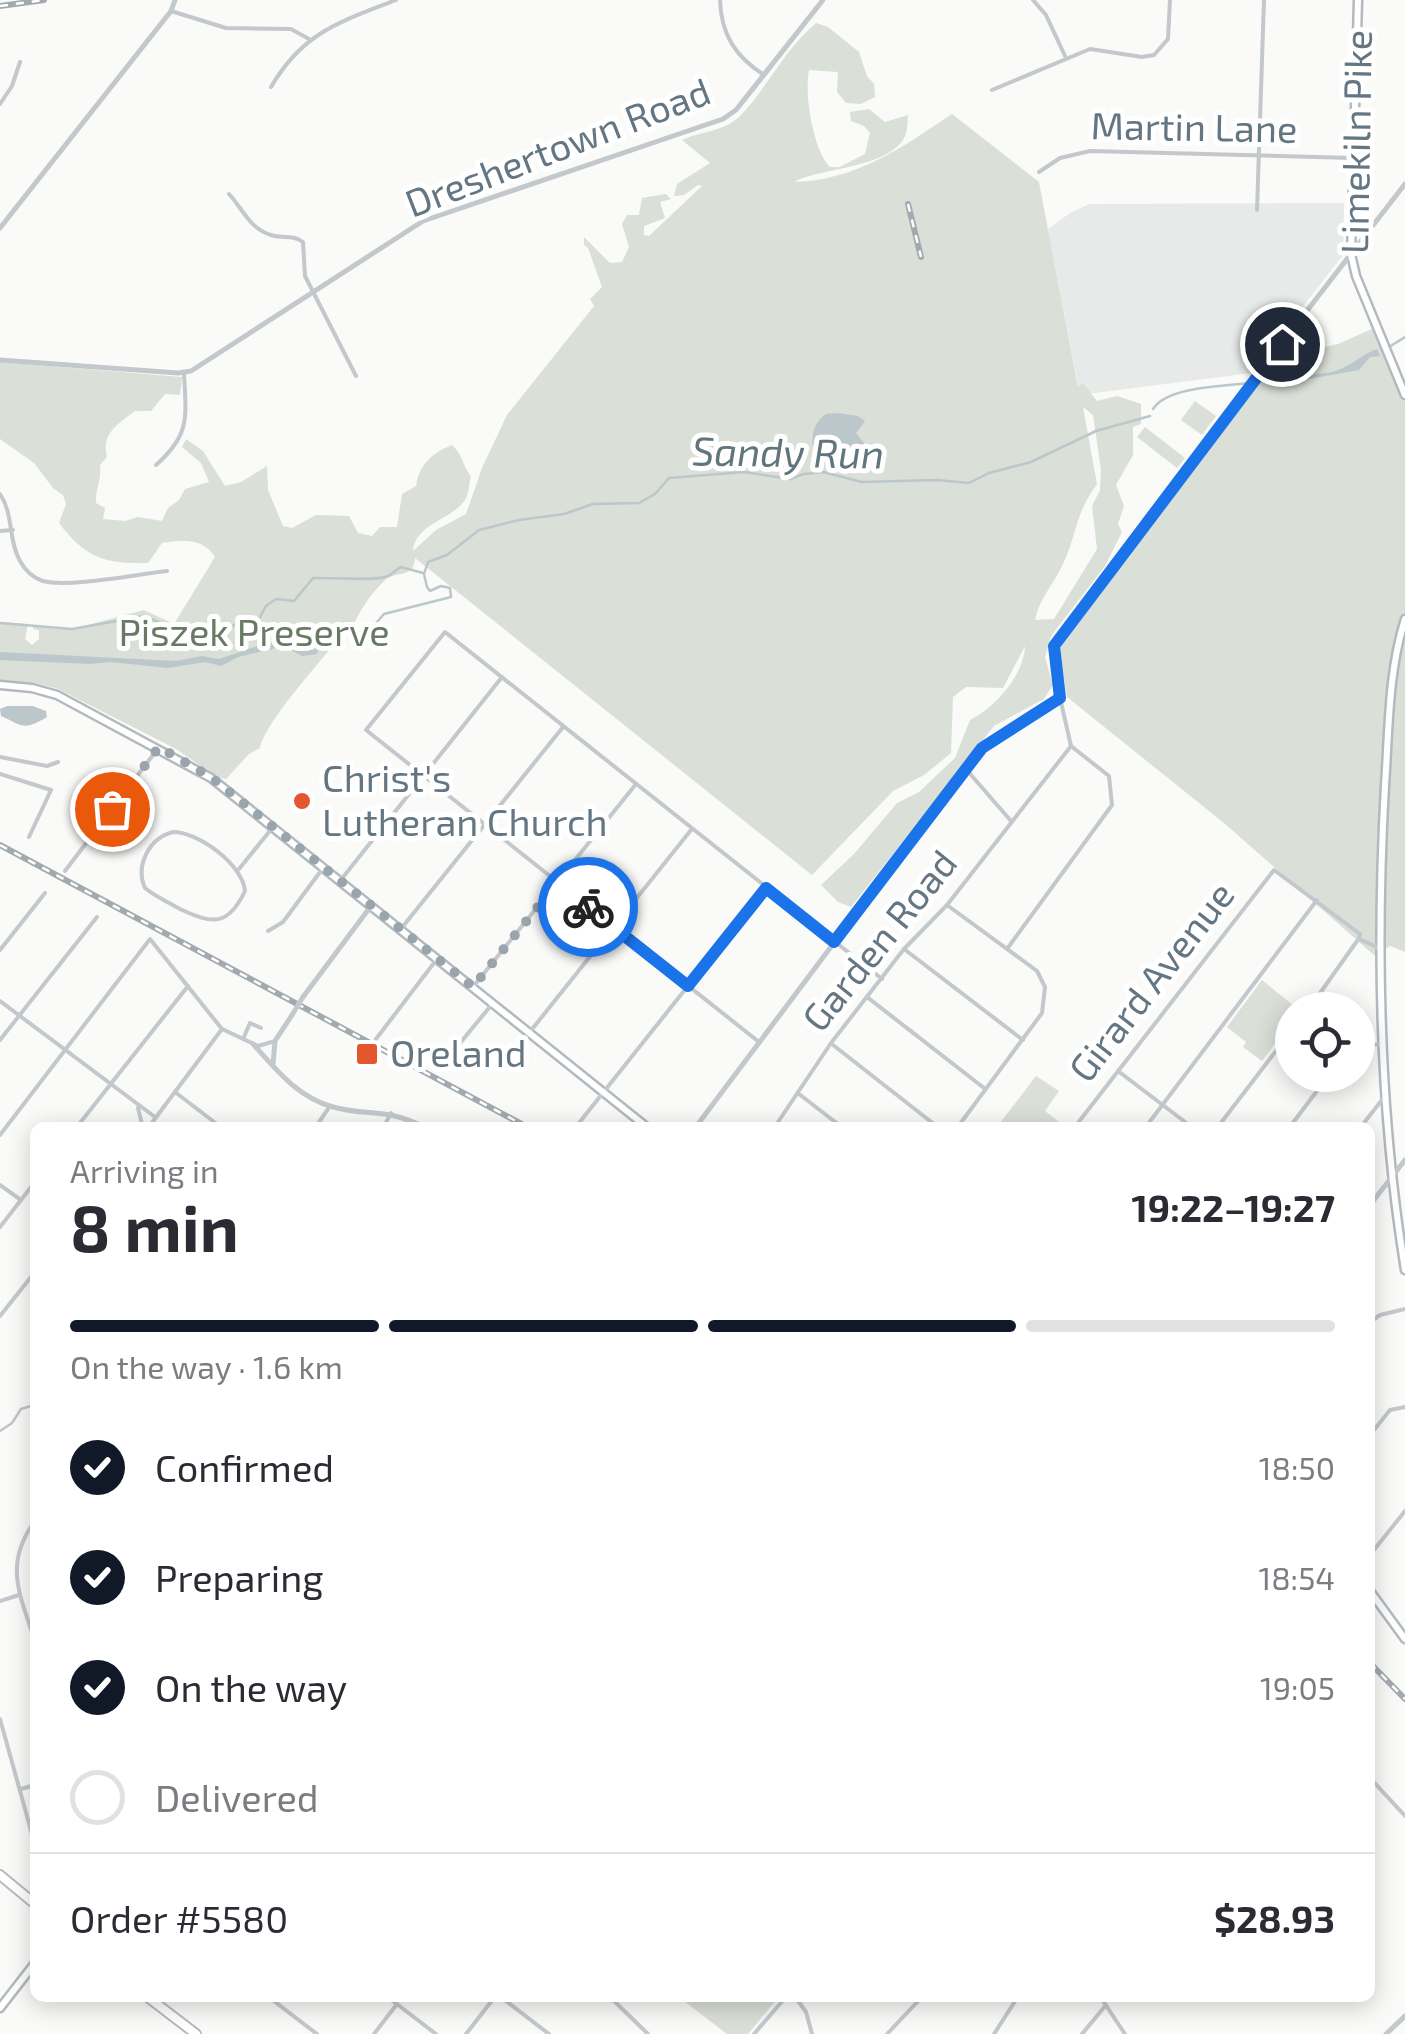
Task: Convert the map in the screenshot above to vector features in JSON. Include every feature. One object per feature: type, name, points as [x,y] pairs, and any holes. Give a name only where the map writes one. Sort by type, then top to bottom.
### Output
[{"type":"main road","name":"Limekiln Pike","points":[[1358,0],[1351,254],[1356,276],[1405,394]]},
{"type":"main road","points":[[1405,619],[1392,670],[1381,862],[1385,1095],[1390,1180],[1405,1270]]},
{"type":"main road","points":[[0,685],[57,695],[212,778],[640,1122]]},
{"type":"main road","points":[[1375,1599],[1405,1639]]},
{"type":"main road","points":[[0,1875],[30,1900]]},
{"type":"main road","points":[[0,2008],[30,1969]]},
{"type":"main road","points":[[154,2002],[196,2034]]},
{"type":"street","points":[[0,228],[3,218],[171,11],[174,0]]},
{"type":"street","points":[[271,86],[309,40],[336,24],[396,0]]},
{"type":"street","points":[[720,0],[722,22],[732,45],[744,61],[764,75]]},
{"type":"street","name":"Dreshertown Road","points":[[184,373],[423,221],[724,120],[823,0]]},
{"type":"street","points":[[1033,0],[1046,14],[1066,58]]},
{"type":"street","points":[[992,90],[1090,49],[1142,57],[1154,55],[1168,39],[1170,0]]},
{"type":"street","points":[[1257,210],[1264,0]]},
{"type":"street","points":[[171,11],[226,28],[292,29],[309,40]]},
{"type":"street","points":[[0,104],[12,86],[20,62]]},
{"type":"street","name":"Martin Lane","points":[[1038,172],[1060,158],[1082,151],[1353,158]]},
{"type":"street","points":[[1007,949],[1110,810],[1109,776],[1071,746],[1054,646],[1405,184]]},
{"type":"street","points":[[229,194],[262,231],[300,239],[305,246],[304,270],[312,294],[356,376]]},
{"type":"street","points":[[0,360],[184,373],[182,436],[156,465]]},
{"type":"street","points":[[0,494],[20,562],[42,581],[168,570]]},
{"type":"street","points":[[0,531],[13,530]]},
{"type":"street","points":[[759,1042],[366,730],[445,632],[882,978]]},
{"type":"street","points":[[340,881],[502,678]]},
{"type":"street","points":[[700,1122],[965,768],[986,745],[1060,698]]},
{"type":"street","points":[[400,930],[563,726]]},
{"type":"street","name":"Garden Road","points":[[778,1122],[831,1043],[904,949],[947,905],[1071,746]]},
{"type":"street","points":[[64,871],[159,747]]},
{"type":"street","points":[[0,757],[47,766],[58,762]]},
{"type":"street","points":[[965,768],[1011,821]]},
{"type":"street","points":[[0,774],[51,790],[29,837]]},
{"type":"street","points":[[473,987],[636,784]]},
{"type":"street","points":[[238,870],[273,827]]},
{"type":"street","points":[[528,1033],[692,829]]},
{"type":"street","points":[[173,832],[188,833],[238,870],[244,882],[243,896],[232,913],[216,920],[200,918],[154,896],[141,874],[144,858],[163,835],[173,832]]},
{"type":"street","points":[[268,932],[283,922],[323,868]]},
{"type":"street","name":"Girard Avenue","points":[[1079,1122],[1274,870],[1318,900]]},
{"type":"street","points":[[580,1122],[766,888]]},
{"type":"street","points":[[0,950],[45,893]]},
{"type":"street","points":[[1150,1122],[1318,900],[1360,934],[1321,992]]},
{"type":"street","points":[[947,905],[1037,971],[1045,987],[1042,1012],[961,1122]]},
{"type":"street","points":[[0,1134],[150,939],[222,1028],[265,1046],[275,1040],[371,906]]},
{"type":"street","points":[[0,1040],[97,917]]},
{"type":"street","points":[[1359,939],[1382,949]]},
{"type":"street","points":[[904,949],[1023,1040]]},
{"type":"street","points":[[376,1039],[437,959]]},
{"type":"street","points":[[81,1122],[188,986]]},
{"type":"street","points":[[867,998],[984,1088]]},
{"type":"street","points":[[0,1001],[156,1117]]},
{"type":"street","points":[[442,1065],[493,1002]]},
{"type":"street","points":[[243,1039],[250,1023],[261,1028]]},
{"type":"street","points":[[151,1122],[222,1028]]},
{"type":"street","points":[[274,1067],[275,1040]]},
{"type":"street","points":[[831,1043],[932,1122]]},
{"type":"street","points":[[253,1044],[296,1089],[330,1106],[391,1113],[412,1122]]},
{"type":"street","points":[[1375,1045],[1384,1044]]},
{"type":"street","points":[[1222,1122],[1275,1052]]},
{"type":"street","points":[[1118,1071],[1186,1122]]},
{"type":"street","points":[[175,1092],[214,1122]]},
{"type":"street","points":[[1294,1122],[1316,1092]]},
{"type":"street","points":[[798,1093],[835,1122]]},
{"type":"street","points":[[1365,1122],[1385,1095]]},
{"type":"street","points":[[138,1106],[144,1122]]},
{"type":"street","points":[[319,1122],[330,1106]]},
{"type":"street","points":[[386,1122],[391,1113]]},
{"type":"street","points":[[1375,1200],[1405,1160]]},
{"type":"street","points":[[0,1185],[21,1200]]},
{"type":"street","points":[[0,1227],[30,1188]]},
{"type":"street","points":[[0,1316],[30,1278]]},
{"type":"street","points":[[1375,1317],[1405,1309]]},
{"type":"street","points":[[1375,1429],[1390,1410],[1405,1407]]},
{"type":"street","points":[[1375,1549],[1405,1510]]},
{"type":"street","points":[[30,1529],[16,1558],[20,1594],[30,1625]]},
{"type":"street","points":[[0,1601],[20,1594]]},
{"type":"street","points":[[0,1719],[30,1825]]},
{"type":"street","points":[[1375,1783],[1405,1816]]},
{"type":"street","points":[[21,1790],[30,1787]]},
{"type":"street","points":[[275,2002],[317,2034]]},
{"type":"street","points":[[395,2002],[436,2034]]},
{"type":"street","points":[[466,2034],[491,2002]]},
{"type":"street","points":[[507,2002],[548,2034]]},
{"type":"street","points":[[616,2002],[648,2034]]},
{"type":"street","points":[[754,2034],[781,2002]]},
{"type":"street","points":[[799,2002],[812,2034]]},
{"type":"street","points":[[887,2034],[917,2002]]},
{"type":"street","points":[[994,2034],[1015,2002]]},
{"type":"street","points":[[1104,2002],[1125,2034]]},
{"type":"street","points":[[374,2034],[398,2004]]},
{"type":"street","points":[[1082,2034],[1106,2005]]},
{"type":"street","points":[[1386,2034],[1405,2016]]},
{"type":"shaded area","points":[[1344,203],[1343,255],[1251,373],[1080,395],[1048,229],[1070,213],[1089,204]]},
{"type":"shaded area","points":[[1377,349],[1380,356],[1370,357],[1359,370],[1257,383],[1272,377],[1335,371]]},
{"type":"shaded area","points":[[838,413],[865,421],[856,433],[867,447],[865,455],[850,466],[820,461],[816,464],[816,425],[826,414]]},
{"type":"shaded area","points":[[346,631],[343,636],[321,640],[317,654],[302,656],[284,646],[238,657],[221,666],[205,662],[168,668],[111,662],[0,660],[0,652],[176,661],[202,656],[219,659],[263,644],[290,642],[300,649],[314,650],[322,632]]},
{"type":"shaded area","points":[[33,706],[46,711],[47,717],[33,724],[19,724],[1,716],[0,709]]},
{"type":"green space","name":"Piszek Preserve","points":[[816,23],[828,27],[859,52],[874,84],[875,97],[861,104],[846,103],[837,92],[838,72],[809,70],[811,121],[830,167],[840,167],[865,154],[870,133],[851,121],[850,112],[869,109],[885,122],[908,115],[907,130],[896,148],[884,156],[794,182],[858,169],[878,160],[896,150],[952,114],[1039,182],[1078,387],[1083,383],[1097,401],[1117,396],[1141,404],[1141,424],[1133,427],[1133,455],[1116,485],[1124,506],[1118,524],[1122,532],[1105,566],[1051,636],[1045,657],[1053,685],[1044,699],[994,726],[851,907],[838,902],[821,885],[854,854],[897,803],[919,792],[955,758],[970,720],[998,699],[1014,679],[1025,646],[1003,688],[966,687],[953,697],[951,753],[924,775],[893,791],[812,875],[415,558],[412,569],[390,577],[375,591],[352,630],[345,631],[284,706],[260,748],[226,779],[58,689],[0,680],[0,622],[28,624],[25,639],[32,645],[39,639],[39,630],[33,629],[33,625],[73,629],[144,610],[174,624],[215,557],[205,546],[192,541],[162,543],[148,563],[109,560],[78,545],[59,523],[66,504],[63,495],[34,463],[0,439],[0,362],[182,377],[180,395],[165,394],[151,411],[135,411],[109,435],[96,498],[96,503],[105,508],[103,519],[125,521],[138,517],[162,521],[185,489],[209,482],[201,463],[182,447],[186,439],[203,451],[225,486],[241,482],[267,466],[268,490],[283,526],[292,528],[316,515],[349,516],[358,533],[372,536],[380,527],[397,527],[402,494],[416,486],[428,460],[452,445],[471,476],[467,495],[459,507],[420,534],[413,551],[436,530],[466,514],[507,415],[594,306],[590,299],[602,287],[584,237],[610,263],[622,262],[629,247],[622,224],[627,215],[639,215],[642,198],[666,194],[671,199],[660,202],[665,218],[644,226],[644,235],[649,236],[702,186],[674,196],[677,184],[710,163],[682,140],[720,128],[740,116]],"holes":[[[1083,407],[1093,415],[1101,470],[1100,490],[1092,506],[1097,549],[1054,619],[1035,620],[1063,564],[1084,505],[1097,484]]]},
{"type":"green space","points":[[1372,329],[1405,400],[1405,952],[1390,946],[1375,956],[1224,823],[1067,697],[1059,650],[1277,357],[1338,344]]},
{"type":"green space","points":[[1195,401],[1216,416],[1202,435],[1181,420]]},
{"type":"green space","points":[[1145,427],[1185,458],[1177,468],[1137,437]]},
{"type":"green space","points":[[1262,980],[1277,992],[1275,1044],[1262,1061],[1243,1047],[1246,1042],[1227,1027]]},
{"type":"green space","points":[[1036,1076],[1059,1091],[1045,1111],[1059,1122],[1001,1122]]},
{"type":"green space","points":[[685,2002],[775,2002],[748,2034],[727,2034]]},
{"type":"waterway","name":"Sandy Run","points":[[1389,347],[1405,337]]},
{"type":"waterway","name":"Sandy Run","points":[[1153,409],[1161,401],[1186,391],[1259,382]]},
{"type":"waterway","name":"Sandy Run","points":[[344,633],[364,637],[384,614],[451,597],[450,588],[441,586],[430,591],[427,587],[424,574],[428,562],[447,555],[479,530],[564,514],[593,504],[639,503],[655,494],[669,478],[744,472],[790,479],[823,472],[862,482],[969,483],[989,473],[1031,462],[1096,431],[1150,416]]},
{"type":"waterway","points":[[0,623],[72,629],[144,616],[177,630],[218,633],[240,620],[259,619],[266,606],[276,599],[294,601],[313,578],[381,578],[401,567],[423,573]]},
{"type":"waterway","points":[[0,1431],[12,1423],[21,1409],[30,1406]]},
{"type":"railway","points":[[0,6],[44,0]]},
{"type":"railway","points":[[908,204],[921,257]]},
{"type":"railway","points":[[0,845],[518,1122]]},
{"type":"railway","points":[[1375,1668],[1405,1699]]},
{"type":"way so far","points":[[112,809],[159,747],[212,778],[473,987],[558,882],[588,907]]},
{"type":"place","name":"Christ's Lutheran Church","points":[[302,801]]},
{"type":"place","name":"Oreland","points":[[367,1054]]},
{"type":"route","points":[[588,907],[688,986],[766,888],[834,942],[982,748],[1060,698],[1054,646],[1282,344]]}]
